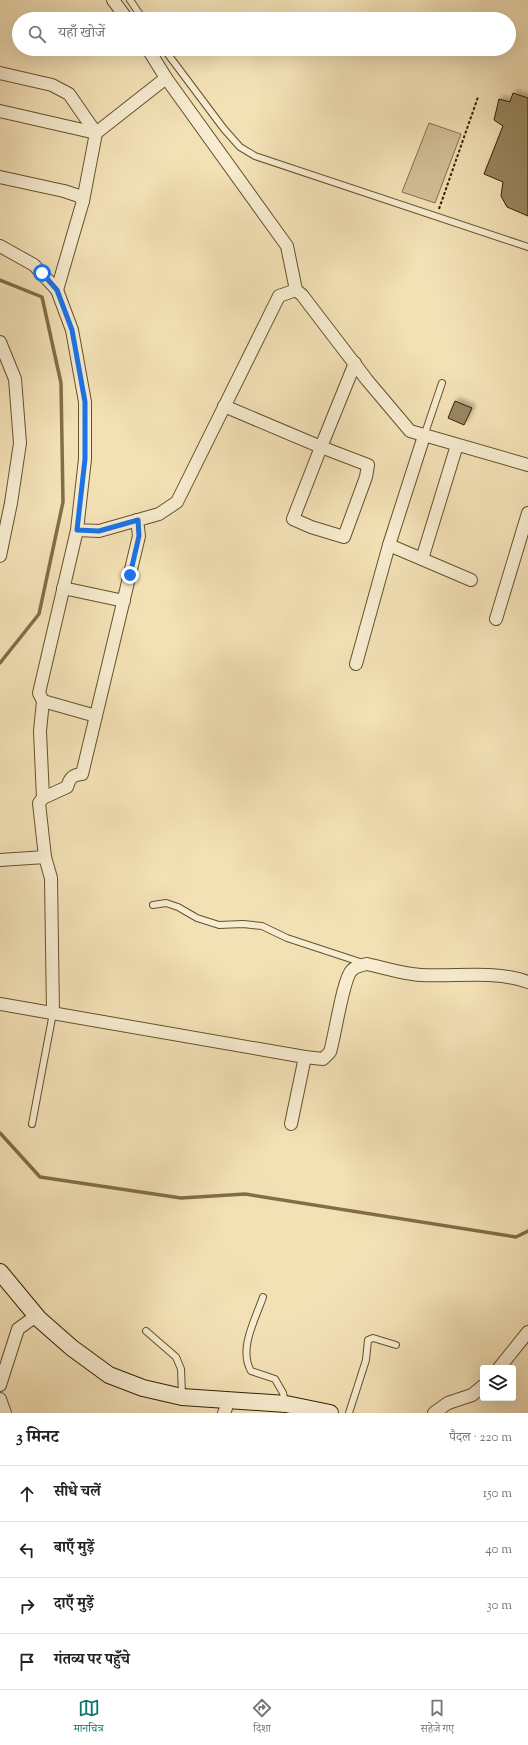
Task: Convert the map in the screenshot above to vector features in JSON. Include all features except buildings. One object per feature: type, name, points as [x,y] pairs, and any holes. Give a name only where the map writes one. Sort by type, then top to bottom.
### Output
[{"type":"street","points":[[113,0],[121,12]]},
{"type":"street","points":[[152,56],[166,78],[287,246],[296,290],[302,295],[354,363],[410,431],[528,465]]},
{"type":"street","points":[[0,73],[52,85],[69,94],[96,133]]},
{"type":"street","points":[[57,290],[83,202],[96,133],[166,78]]},
{"type":"street","points":[[0,111],[96,133]]},
{"type":"street","points":[[0,177],[64,191],[79,196],[83,202]]},
{"type":"street","points":[[0,246],[34,265],[57,290],[72,330],[85,402],[85,459],[77,530],[39,693],[43,701],[40,731],[43,798]]},
{"type":"street","points":[[77,530],[99,531],[159,514],[177,502],[279,296],[296,290]]},
{"type":"street","points":[[0,556],[11,503],[20,442],[15,379],[1,346]]},
{"type":"street","points":[[224,406],[321,447],[368,466],[366,477],[344,537],[311,527],[293,519],[321,447],[354,363]]},
{"type":"street","points":[[356,664],[389,545],[424,436]]},
{"type":"street","points":[[422,559],[457,445]]},
{"type":"street","points":[[496,619],[528,513]]},
{"type":"street","points":[[53,1013],[51,878],[38,809],[39,802],[43,798],[67,787],[70,778],[74,775],[82,774],[139,536],[138,520]]},
{"type":"street","points":[[389,545],[471,580]]},
{"type":"street","points":[[63,588],[124,601]]},
{"type":"street","points":[[43,701],[96,716]]},
{"type":"street","points":[[0,860],[46,857]]},
{"type":"street","points":[[0,1004],[323,1059],[330,1052],[345,984],[352,970],[367,964],[417,975],[450,974],[516,978],[528,982]]},
{"type":"street","points":[[291,1124],[305,1057]]},
{"type":"street","points":[[0,1272],[32,1318],[108,1375],[143,1388],[182,1397],[321,1412]]},
{"type":"street","points":[[0,1284],[68,1354],[105,1381],[140,1394],[181,1404],[225,1410],[292,1409]]},
{"type":"street","points":[[0,1385],[18,1329],[32,1318]]},
{"type":"street","points":[[502,1365],[526,1338]]},
{"type":"street","points":[[434,1413],[448,1403],[472,1395],[480,1388]]},
{"type":"street","points":[[0,1399],[6,1413]]},
{"type":"lane","points":[[130,0],[138,12]]},
{"type":"lane","points":[[169,56],[224,129],[240,147],[255,156],[528,247]]},
{"type":"lane","points":[[424,436],[442,383]]},
{"type":"lane","points":[[153,905],[166,903],[178,907],[197,918],[219,925],[243,924],[262,926],[287,938],[367,964]]},
{"type":"lane","points":[[32,1124],[53,1013]]},
{"type":"lane","points":[[263,1296],[246,1347],[248,1366],[251,1371],[275,1379],[292,1409]]},
{"type":"lane","points":[[146,1331],[176,1358],[181,1369],[182,1397]]},
{"type":"lane","points":[[349,1413],[366,1360],[368,1340],[373,1338],[396,1345]]},
{"type":"path","points":[[436,216],[478,98]]},
{"type":"shaded area","points":[[429,123],[461,134],[435,203],[402,192]]},
{"type":"waterway","points":[[0,280],[42,297],[61,383],[63,502],[39,614],[0,663]]},
{"type":"waterway","points":[[0,1133],[40,1177],[181,1198],[245,1194],[516,1237],[528,1231]]},
{"type":"route","points":[[42,273],[57,290],[72,330],[85,402],[85,459],[77,530],[99,531],[138,520],[139,536],[130,575]]}]
